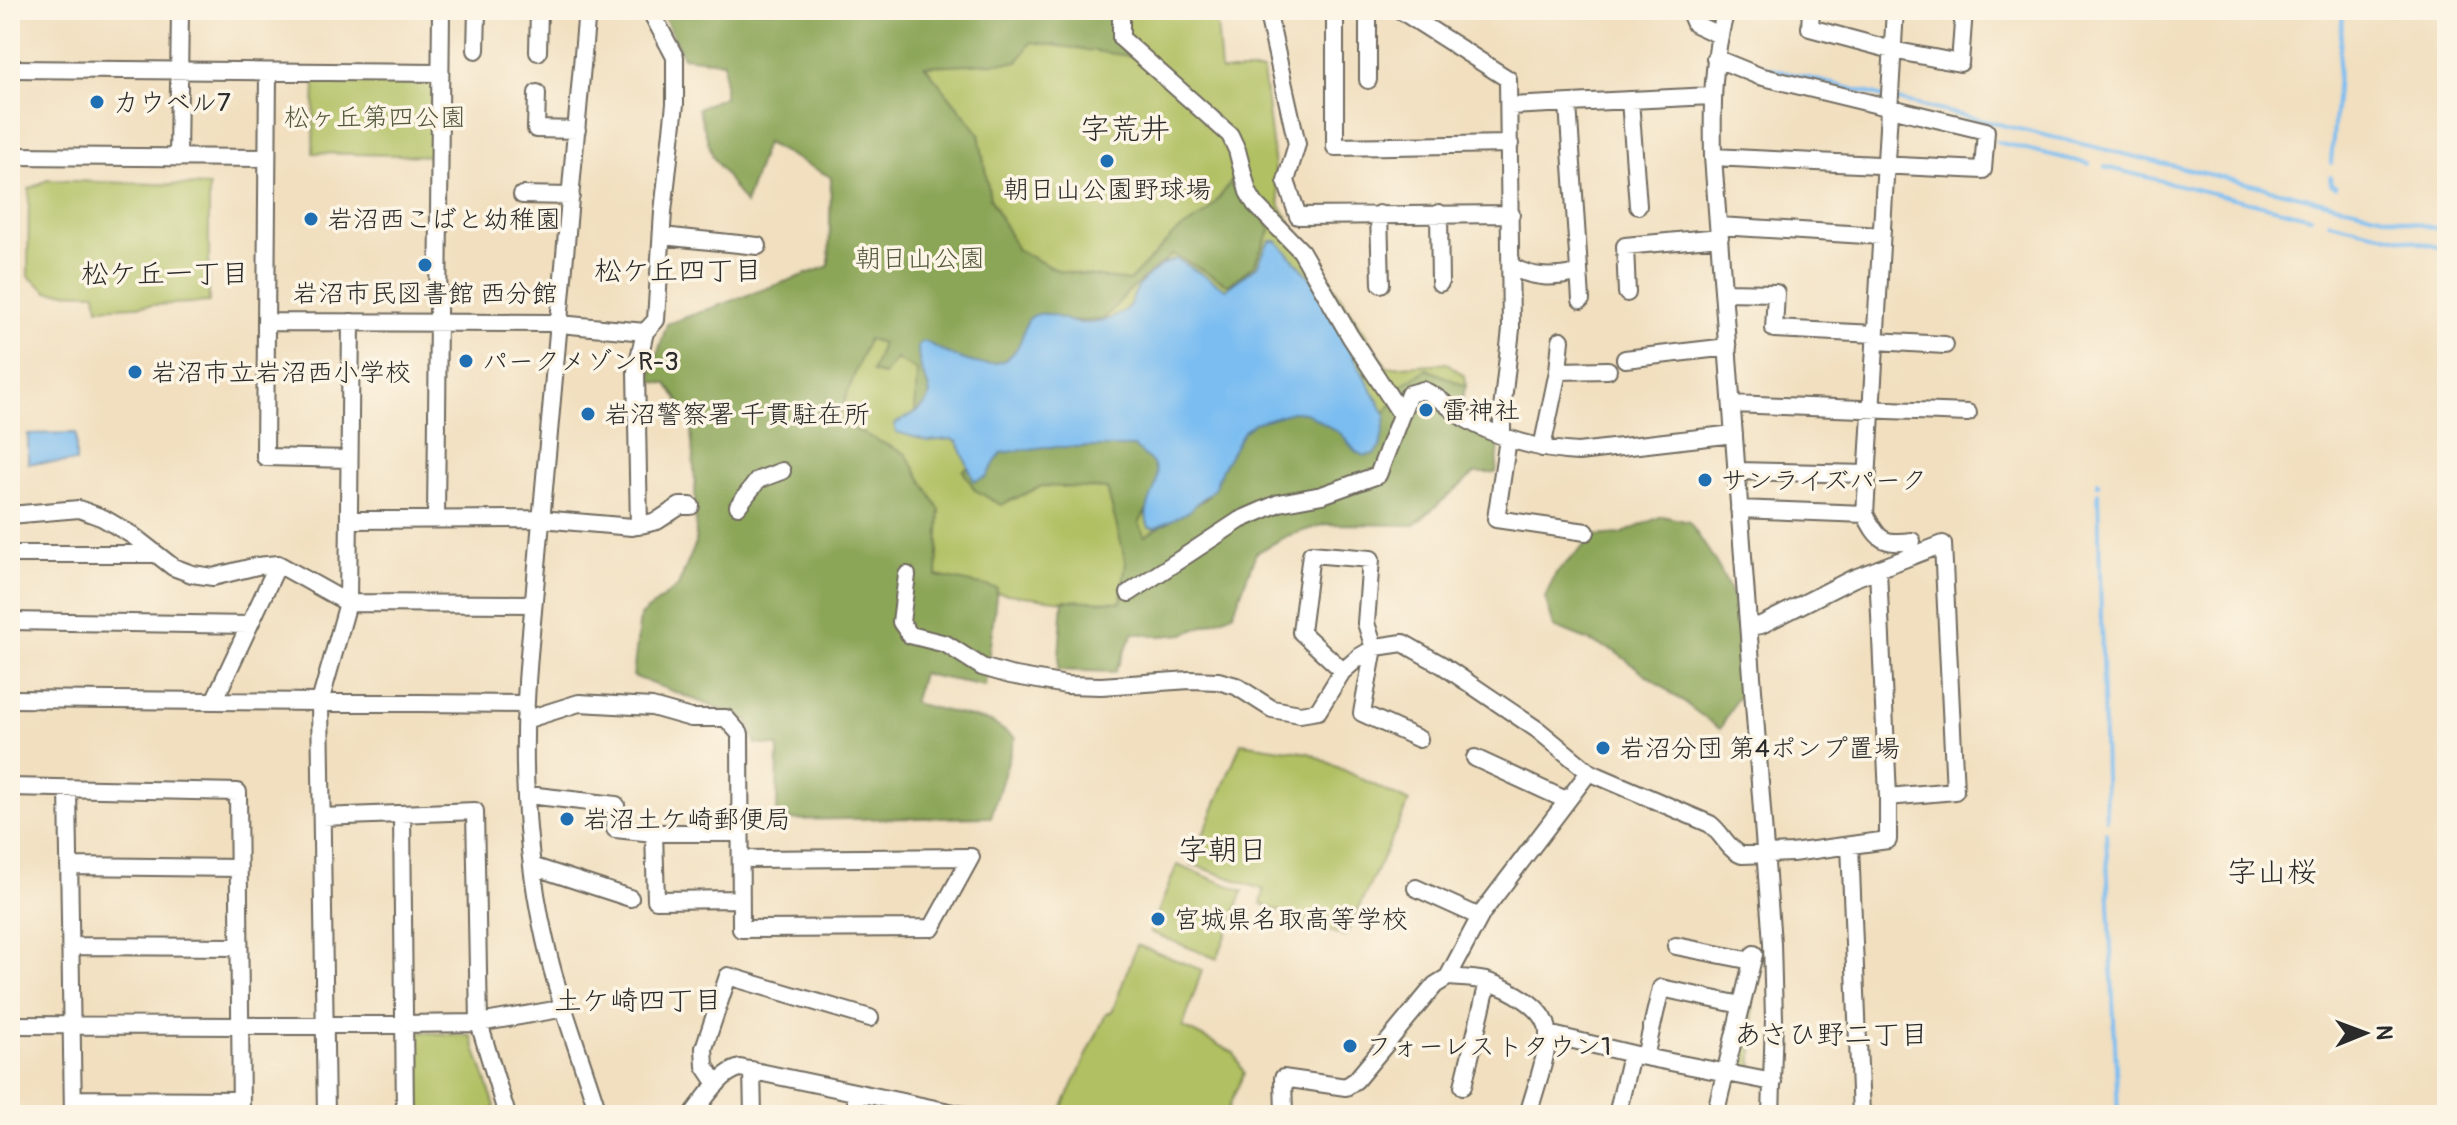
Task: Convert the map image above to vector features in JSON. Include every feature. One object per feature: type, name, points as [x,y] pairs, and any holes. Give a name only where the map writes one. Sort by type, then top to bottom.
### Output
[{"type":"street","points":[[178,158],[180,10]]},
{"type":"street","points":[[436,518],[441,10]]},
{"type":"street","points":[[476,50],[477,10]]},
{"type":"street","points":[[538,52],[539,10]]},
{"type":"street","points":[[587,10],[525,712],[532,866],[545,944],[599,1115]]},
{"type":"street","points":[[639,526],[636,371],[645,332],[656,320],[675,104],[675,57],[650,10]]},
{"type":"street","points":[[1121,10],[1121,38],[1230,135],[1248,192],[1255,204],[1301,251],[1350,336],[1401,414]]},
{"type":"street","points":[[1267,10],[1297,144],[1286,181],[1298,216],[1511,214]]},
{"type":"street","points":[[1353,10],[1335,11],[1335,147],[1510,144]]},
{"type":"street","points":[[1368,10],[1368,80]]},
{"type":"street","points":[[1400,10],[1508,79],[1511,329],[1502,410],[1505,437],[1496,519],[1586,532]]},
{"type":"street","points":[[1689,10],[1695,24],[1719,35]]},
{"type":"street","points":[[1726,10],[1719,35],[1711,96],[1713,157],[1774,982],[1771,1115]]},
{"type":"street","points":[[1811,10],[1810,28],[1892,50],[1960,63],[1964,10]]},
{"type":"street","points":[[1895,10],[1865,514],[1876,535],[1885,542],[1912,541]]},
{"type":"street","points":[[1713,157],[1983,170],[1986,131],[1889,101],[1821,93],[1759,76],[1715,58]]},
{"type":"street","points":[[10,69],[440,73]]},
{"type":"street","points":[[268,72],[265,457],[349,459]]},
{"type":"street","points":[[537,93],[536,129],[577,130]]},
{"type":"street","points":[[1510,106],[1711,96]]},
{"type":"street","points":[[1630,100],[1638,206]]},
{"type":"street","points":[[1568,104],[1581,300]]},
{"type":"street","points":[[10,156],[267,158]]},
{"type":"street","points":[[522,195],[571,196]]},
{"type":"street","points":[[1439,213],[1440,283]]},
{"type":"street","points":[[1379,214],[1381,284]]},
{"type":"street","points":[[1627,293],[1625,246],[1719,232],[1881,236]]},
{"type":"street","points":[[662,236],[758,246]]},
{"type":"street","points":[[1511,266],[1524,274],[1546,278],[1578,273]]},
{"type":"street","points":[[1724,292],[1776,293],[1774,329],[1945,345]]},
{"type":"street","points":[[266,322],[558,323],[645,332]]},
{"type":"street","points":[[326,1115],[320,702],[348,603],[351,322]]},
{"type":"street","points":[[1542,448],[1558,371],[1561,340]]},
{"type":"street","points":[[1625,359],[1728,347]]},
{"type":"street","points":[[1558,371],[1608,370]]},
{"type":"street","points":[[1129,593],[1240,520],[1279,503],[1337,491],[1378,475],[1409,394],[1423,390],[1435,395],[1464,418],[1505,437],[1542,448],[1578,452],[1734,434]]},
{"type":"street","points":[[1732,404],[1968,413]]},
{"type":"street","points":[[738,506],[758,480],[782,471]]},
{"type":"street","points":[[1737,471],[1868,474]]},
{"type":"street","points":[[350,520],[541,519],[632,527],[657,521],[680,506],[691,506]]},
{"type":"street","points":[[10,515],[79,509],[103,518],[132,535],[173,567],[192,574],[213,577],[278,564],[348,603],[533,604]]},
{"type":"street","points":[[1739,509],[1865,514]]},
{"type":"street","points":[[1749,627],[1761,625],[1812,597],[1943,544],[1955,791],[1888,797]]},
{"type":"street","points":[[10,554],[153,554]]},
{"type":"street","points":[[1343,671],[1301,632],[1311,554],[1371,559],[1366,623],[1374,648],[1362,713],[1419,739]]},
{"type":"street","points":[[214,701],[278,564]]},
{"type":"street","points":[[907,575],[901,622],[910,635],[946,644],[982,667],[1010,675],[1078,686],[1218,681],[1236,686],[1272,709],[1300,714],[1318,711],[1343,671],[1374,648],[1403,643],[1442,665],[1538,730],[1589,772],[1710,824],[1739,854],[1765,854],[1888,840],[1878,569]]},
{"type":"street","points":[[10,621],[249,625]]},
{"type":"street","points":[[10,699],[320,702],[525,712],[579,703],[652,707],[691,718],[726,718],[740,734],[741,929],[932,928],[971,857],[741,859]]},
{"type":"street","points":[[1475,758],[1566,800]]},
{"type":"street","points":[[1284,1115],[1283,1078],[1346,1087],[1356,1080],[1435,985],[1448,977],[1480,917],[1589,772]]},
{"type":"street","points":[[10,787],[238,792],[241,1108],[73,1107],[68,789]]},
{"type":"street","points":[[528,795],[616,805],[615,829],[654,833],[740,833]]},
{"type":"street","points":[[322,817],[475,811],[479,1023],[507,1115]]},
{"type":"street","points":[[402,814],[405,1115]]},
{"type":"street","points":[[654,833],[656,900],[739,899]]},
{"type":"street","points":[[1850,845],[1861,1115]]},
{"type":"street","points":[[69,866],[239,868]]},
{"type":"street","points":[[532,866],[630,898]]},
{"type":"street","points":[[1416,888],[1480,917]]},
{"type":"street","points":[[71,946],[239,947]]},
{"type":"street","points":[[1676,946],[1753,958],[1715,1115]]},
{"type":"street","points":[[717,1084],[705,1066],[704,1048],[728,976],[870,1018]]},
{"type":"street","points":[[1448,977],[1488,982],[1512,992],[1546,1020],[1548,1034],[1528,1115]]},
{"type":"street","points":[[1463,1086],[1488,982]]},
{"type":"street","points":[[1617,1115],[1661,988],[1741,1005]]},
{"type":"street","points":[[10,1025],[479,1023],[566,1008]]},
{"type":"street","points":[[1548,1034],[1638,1056],[1773,1082]]},
{"type":"street","points":[[692,1115],[717,1084],[732,1070],[740,1068],[964,1115]]},
{"type":"street","points":[[752,1070],[753,1115]]},
{"type":"street","points":[[856,1093],[856,1115]]},
{"type":"green space","name":"朝日山公園","points":[[661,10],[1116,10],[1111,31],[1129,56],[1031,42],[1018,62],[925,66],[979,133],[990,198],[1017,250],[1059,271],[1129,281],[1174,234],[1208,212],[1241,169],[1271,229],[1254,265],[1229,285],[1173,254],[1127,293],[1103,320],[1048,322],[992,374],[932,398],[914,436],[917,371],[896,359],[884,375],[872,372],[882,343],[868,339],[837,421],[906,454],[940,510],[937,576],[997,588],[985,686],[922,674],[913,703],[991,722],[1015,738],[991,817],[777,820],[778,746],[756,744],[748,720],[633,676],[640,616],[678,586],[696,543],[690,417],[667,384],[649,381],[667,324],[829,266],[831,177],[766,143],[745,204],[713,157],[698,108],[724,97],[724,62],[683,57]]},
{"type":"green space","name":"朝日山公園","points":[[774,10],[1216,10],[1221,71],[1263,71],[1280,206],[1387,367],[1447,363],[1465,376],[1466,386],[1450,429],[1122,608],[884,579],[795,390],[845,209]]},
{"type":"green space","name":"松ヶ丘第四公園","points":[[315,79],[436,81],[435,156],[313,153]]},
{"type":"green space","points":[[47,180],[209,186],[209,302],[98,308],[96,293],[48,292],[28,276],[29,189]]},
{"type":"green space","points":[[1427,369],[1466,386],[1454,421],[1499,445],[1496,473],[1475,473],[1414,525],[1326,524],[1287,536],[1256,553],[1233,614],[1184,634],[1160,636],[1133,633],[1115,672],[1058,670],[1063,600],[1121,602],[1126,562],[1107,489],[1042,486],[1001,505],[975,490],[963,471],[995,445],[1128,443],[1151,451],[1164,481],[1139,523],[1145,536],[1207,498],[1242,424],[1311,407],[1365,449],[1401,386]]},
{"type":"green space","points":[[1662,516],[1689,522],[1721,571],[1737,614],[1740,696],[1720,729],[1614,651],[1554,627],[1545,597],[1556,573],[1594,536],[1621,534]]},
{"type":"green space","points":[[1241,743],[1309,753],[1409,802],[1345,937],[1261,904],[1264,890],[1191,864]]},
{"type":"green space","points":[[1177,865],[1243,891],[1217,959],[1150,932]]},
{"type":"green space","points":[[1137,945],[1202,970],[1183,1027],[1234,1053],[1244,1073],[1225,1115],[1059,1115],[1106,1014],[1112,1012]]},
{"type":"green space","points":[[1753,984],[1753,1073],[1736,1062]]},
{"type":"green space","points":[[412,1034],[471,1036],[495,1106],[492,1113],[413,1115]]},
{"type":"water","points":[[1271,241],[1277,241],[1311,278],[1386,416],[1380,448],[1374,454],[1364,456],[1356,452],[1341,434],[1306,413],[1292,412],[1255,423],[1244,431],[1214,489],[1186,513],[1155,528],[1149,527],[1147,512],[1156,485],[1156,470],[1150,460],[1134,447],[1045,447],[1001,453],[986,477],[974,481],[958,442],[951,439],[928,441],[896,432],[894,424],[913,414],[929,398],[919,360],[918,345],[924,341],[975,363],[1001,362],[1012,355],[1028,321],[1034,316],[1046,314],[1083,323],[1110,319],[1125,310],[1138,287],[1150,274],[1177,259],[1226,289],[1257,266]]},
{"type":"water","points":[[76,433],[76,462],[28,463],[28,434]]},
{"type":"waterway","points":[[2331,163],[2343,10]]},
{"type":"waterway","points":[[1742,61],[1884,97]]},
{"type":"waterway","points":[[1893,99],[2447,231]]},
{"type":"waterway","points":[[1997,142],[2089,164]]},
{"type":"waterway","points":[[2105,167],[2311,217]]},
{"type":"waterway","points":[[2330,177],[2331,184],[2336,187]]},
{"type":"waterway","points":[[2329,222],[2447,249]]},
{"type":"waterway","points":[[2098,493],[2106,819]]},
{"type":"waterway","points":[[2106,832],[2118,1115]]},
{"type":"place","name":"カウベル7","points":[[97,102]]},
{"type":"place","name":"朝日山公園野球場","points":[[1107,161]]},
{"type":"place","name":"岩沼西こばと幼稚園","points":[[311,219]]},
{"type":"place","name":"岩沼市民図書館 西分館","points":[[425,265]]},
{"type":"place","name":"パークメゾンR-3","points":[[466,361]]},
{"type":"place","name":"岩沼市立岩沼西小学校","points":[[135,372]]},
{"type":"place","name":"雷神社","points":[[1426,410]]},
{"type":"place","name":"岩沼警察署 千貫駐在所","points":[[588,414]]},
{"type":"place","name":"サンライズパーク","points":[[1705,480]]},
{"type":"place","name":"岩沼分団 第4ポンプ置場","points":[[1603,748]]},
{"type":"place","name":"岩沼土ケ崎郵便局","points":[[567,819]]},
{"type":"place","name":"宮城県名取高等学校","points":[[1158,919]]},
{"type":"place","name":"フォーレストタウン1","points":[[1350,1046]]},
{"type":"district","name":"字荒井","points":[[1125,129]]},
{"type":"district","name":"松ケ丘四丁目","points":[[678,270]]},
{"type":"district","name":"松ケ丘一丁目","points":[[165,273]]},
{"type":"district","name":"字朝日","points":[[1223,850]]},
{"type":"district","name":"字山桜","points":[[2272,872]]},
{"type":"district","name":"土ケ崎四丁目","points":[[638,1000]]},
{"type":"district","name":"あさひ野二丁目","points":[[1831,1034]]}]
